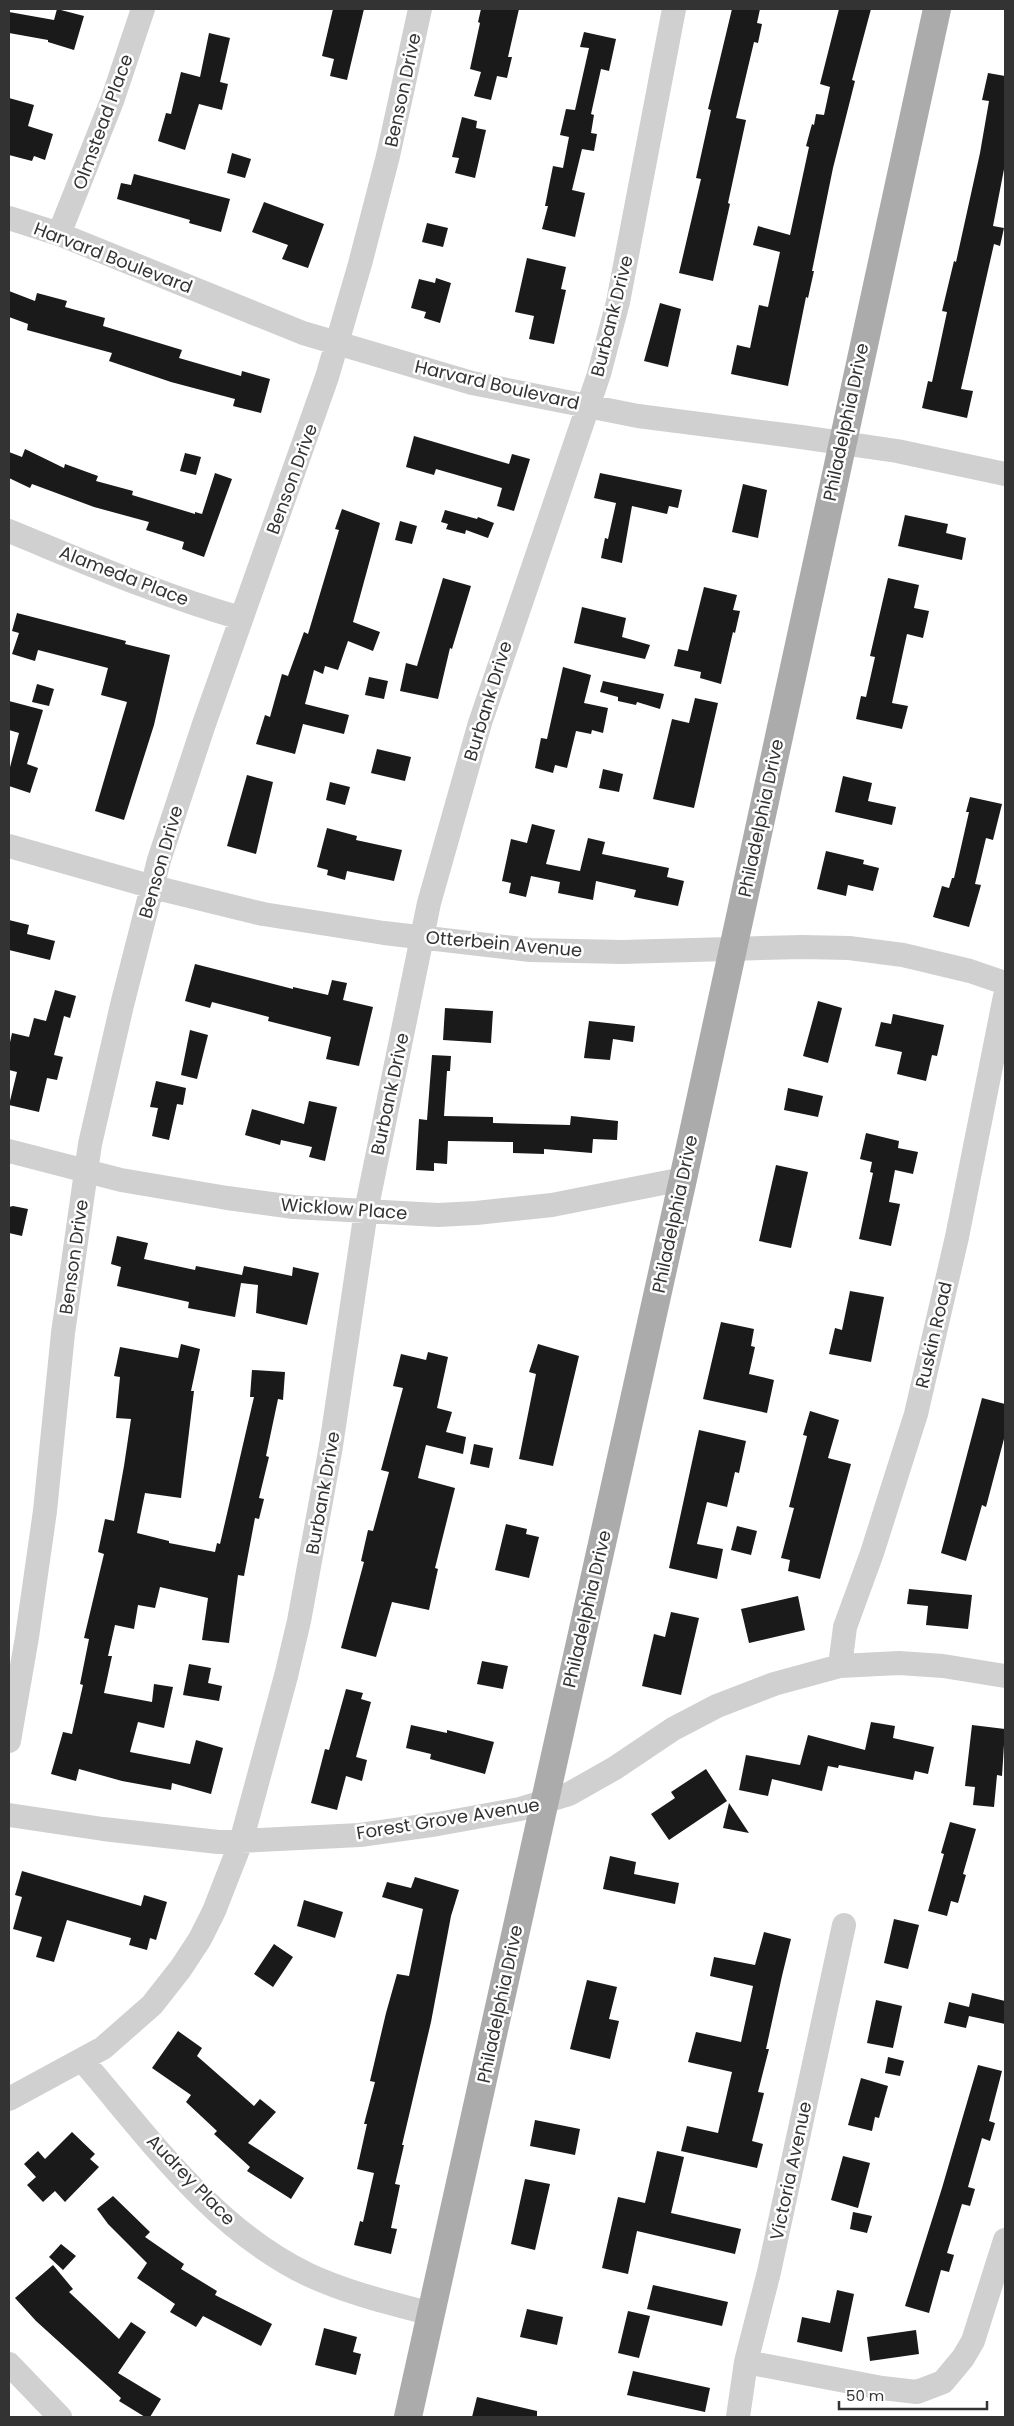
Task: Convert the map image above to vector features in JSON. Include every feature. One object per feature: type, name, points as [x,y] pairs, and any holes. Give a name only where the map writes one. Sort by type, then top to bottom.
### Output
[{"type":"main road","name":"Philadelphia Drive","points":[[408,2417],[682,1179],[937,9]]},
{"type":"street","name":"Olmstead Place","points":[[59,234],[109,110],[143,9]]},
{"type":"street","name":"Benson Drive","points":[[9,1741],[27,1637],[44,1512],[63,1333],[90,1144],[122,1005],[159,860],[241,618],[298,463],[337,343],[388,156],[420,9]]},
{"type":"street","name":"Burbank Drive","points":[[13,2092],[82,2060],[103,2048],[152,2004],[181,1968],[214,1911],[241,1842],[299,1621],[328,1464],[366,1211],[429,903],[480,723],[599,374],[618,302],[674,9]]},
{"type":"street","name":"Harvard Boulevard","points":[[9,218],[59,234],[225,302],[337,343],[472,383],[647,418],[897,451],[1005,474]]},
{"type":"street","name":"Alameda Place","points":[[9,530],[105,570],[212,610],[241,618]]},
{"type":"street","name":"Otterbein Avenue","points":[[9,846],[153,887],[263,914],[330,926],[459,943],[530,950],[622,952],[802,947],[849,948],[903,955],[970,971],[1005,983]]},
{"type":"street","name":"Ruskin Road","points":[[840,1666],[845,1627],[872,1553],[916,1414],[957,1237],[1005,996]]},
{"type":"street","name":"Wicklow Place","points":[[9,1151],[121,1180],[227,1198],[294,1206],[438,1214],[514,1210],[610,1195],[682,1179]]},
{"type":"street","name":"Forest Grove Avenue","points":[[9,1815],[103,1829],[218,1842],[360,1835],[438,1824],[544,1804],[584,1786],[615,1768],[673,1729],[717,1706],[774,1684],[840,1666],[899,1663],[943,1666],[1005,1676]]},
{"type":"street","name":"Victoria Avenue","points":[[738,2417],[746,2362],[771,2262],[844,1925]]},
{"type":"street","name":"Audrey Place","points":[[82,2060],[197,2192],[225,2219],[252,2240],[311,2275],[356,2294],[432,2314]]},
{"type":"street","points":[[746,2362],[882,2388],[917,2392],[943,2382],[964,2358],[974,2341],[1005,2240]]},
{"type":"street","points":[[9,2364],[60,2417]]},
{"type":"building","points":[[57,9],[84,16],[74,50],[48,42],[48,40],[9,33],[9,12],[54,20]]},
{"type":"building","points":[[333,9],[364,9],[347,80],[330,76],[334,59],[322,56]]},
{"type":"building","points":[[481,9],[519,9],[508,57],[512,57],[507,78],[497,76],[491,100],[474,96],[481,72],[470,69],[480,23],[478,22]]},
{"type":"building","points":[[732,9],[760,9],[757,23],[762,24],[758,43],[754,42],[736,118],[746,120],[713,281],[679,273],[701,179],[696,178],[711,110],[708,109]]},
{"type":"building","points":[[839,9],[871,9],[852,80],[855,81],[833,168],[812,271],[814,271],[808,298],[806,297],[788,386],[731,374],[737,345],[750,348],[759,305],[768,307],[780,252],[753,245],[758,226],[790,235],[809,147],[806,146],[812,124],[814,125],[816,114],[824,115],[830,87],[820,84]]},
{"type":"building","points":[[584,32],[616,39],[609,71],[601,69],[591,114],[594,115],[591,133],[597,134],[594,151],[582,149],[572,190],[585,193],[575,237],[542,229],[548,206],[545,206],[553,166],[563,168],[569,137],[560,135],[566,109],[575,110],[589,48],[580,47]]},
{"type":"building","points":[[209,33],[230,38],[220,82],[228,84],[222,110],[199,104],[185,150],[158,141],[166,113],[171,114],[181,72],[200,77]]},
{"type":"building","points":[[988,73],[1005,76],[1005,164],[993,226],[1004,228],[1000,246],[994,244],[961,389],[973,391],[967,418],[922,408],[928,381],[932,382],[947,312],[942,311],[954,261],[956,262],[980,153],[989,101],[982,100]]},
{"type":"building","points":[[9,98],[34,105],[28,126],[53,134],[45,160],[34,156],[32,161],[9,155]]},
{"type":"building","points":[[462,117],[477,121],[476,128],[486,130],[475,178],[455,173],[459,158],[452,157]]},
{"type":"building","points":[[232,153],[251,159],[245,178],[227,173]]},
{"type":"building","points":[[134,174],[230,199],[221,232],[189,223],[190,220],[117,199],[121,183],[131,185]]},
{"type":"building","points":[[264,202],[324,224],[308,268],[282,259],[288,245],[252,232]]},
{"type":"building","points":[[427,223],[448,228],[443,247],[422,242]]},
{"type":"building","points":[[527,258],[566,267],[561,289],[566,290],[554,344],[529,339],[534,316],[515,312]]},
{"type":"building","points":[[436,278],[451,283],[440,323],[424,318],[426,312],[411,308],[419,279],[435,283]]},
{"type":"building","points":[[9,291],[35,301],[37,293],[67,301],[65,307],[105,318],[103,326],[182,350],[179,358],[241,376],[242,371],[270,379],[261,413],[233,406],[235,399],[171,382],[109,361],[112,353],[27,330],[28,324],[9,317]]},
{"type":"building","points":[[660,303],[681,309],[668,367],[644,361]]},
{"type":"building","points":[[414,436],[509,464],[512,454],[530,459],[514,511],[497,506],[502,488],[436,469],[434,475],[406,467]]},
{"type":"building","points":[[25,449],[64,468],[65,464],[98,476],[96,481],[133,491],[132,495],[195,514],[195,512],[202,514],[215,473],[232,479],[204,557],[182,549],[184,542],[146,530],[149,522],[94,507],[32,484],[30,488],[9,478],[9,452],[22,457]]},
{"type":"building","points":[[185,453],[201,457],[196,475],[180,471]]},
{"type":"building","points":[[600,473],[682,490],[678,508],[669,506],[667,514],[632,506],[622,563],[601,558],[605,538],[608,539],[616,503],[594,498]]},
{"type":"building","points":[[743,484],[767,490],[758,538],[732,532]]},
{"type":"building","points":[[342,509],[380,523],[353,622],[380,632],[373,651],[348,641],[338,670],[325,666],[323,674],[314,670],[305,704],[349,715],[344,734],[303,724],[295,754],[256,744],[265,715],[270,717],[282,674],[288,676],[304,632],[308,634],[339,530],[335,529]]},
{"type":"building","points":[[445,510],[477,519],[478,517],[494,523],[488,538],[466,530],[465,534],[446,529],[448,524],[441,522]]},
{"type":"building","points":[[905,515],[948,524],[946,533],[966,538],[962,560],[898,546]]},
{"type":"building","points":[[400,521],[417,526],[412,544],[395,540]]},
{"type":"building","points":[[443,578],[471,586],[452,649],[450,648],[438,699],[400,691],[406,663],[417,666]]},
{"type":"building","points":[[888,578],[919,585],[914,608],[929,611],[923,638],[907,634],[892,703],[908,706],[902,729],[856,719],[861,696],[866,697],[875,657],[870,656]]},
{"type":"building","points":[[704,587],[737,595],[733,610],[740,611],[721,684],[700,678],[701,672],[674,666],[678,649],[688,651]]},
{"type":"building","points":[[582,607],[626,618],[622,637],[650,645],[645,659],[574,643]]},
{"type":"building","points":[[17,613],[126,641],[125,644],[170,655],[154,725],[124,820],[95,811],[127,702],[101,695],[108,668],[38,650],[35,661],[12,654],[19,633],[12,631]]},
{"type":"building","points":[[563,667],[591,675],[584,703],[608,708],[603,733],[592,730],[591,734],[576,731],[567,768],[555,765],[553,773],[535,768],[541,738],[547,739]]},
{"type":"building","points":[[369,677],[388,681],[384,699],[365,695]]},
{"type":"building","points":[[603,681],[664,694],[660,709],[637,702],[636,705],[618,701],[618,697],[600,692]]},
{"type":"building","points":[[37,684],[54,689],[49,706],[32,702]]},
{"type":"building","points":[[695,698],[718,703],[694,808],[653,799],[672,719],[689,723]]},
{"type":"building","points":[[9,701],[43,710],[27,764],[38,768],[30,793],[9,786],[9,771],[19,733],[9,730]]},
{"type":"building","points":[[377,749],[411,757],[405,781],[371,773]]},
{"type":"building","points":[[603,769],[623,774],[619,792],[599,788]]},
{"type":"building","points":[[247,775],[273,782],[256,854],[227,846]]},
{"type":"building","points":[[843,776],[872,783],[868,801],[896,807],[892,825],[835,812]]},
{"type":"building","points":[[330,782],[350,787],[345,805],[326,800]]},
{"type":"building","points":[[970,797],[1002,804],[993,840],[986,838],[975,884],[981,885],[969,927],[933,917],[942,886],[949,888],[952,878],[954,878],[969,812],[966,812]]},
{"type":"building","points":[[532,824],[555,830],[546,864],[580,871],[588,838],[605,842],[602,854],[669,868],[667,877],[684,881],[678,906],[634,897],[636,890],[596,881],[593,900],[558,893],[560,882],[531,876],[526,897],[509,893],[511,883],[502,881],[511,839],[527,843]]},
{"type":"building","points":[[327,828],[357,836],[356,840],[402,850],[394,881],[347,871],[345,880],[327,875],[328,870],[317,867]]},
{"type":"building","points":[[826,851],[864,860],[863,864],[879,868],[873,891],[848,885],[846,896],[817,889]]},
{"type":"building","points":[[9,920],[29,925],[27,934],[55,941],[50,960],[9,950]]},
{"type":"building","points":[[195,964],[293,989],[293,987],[328,995],[332,980],[347,983],[343,1000],[373,1007],[359,1066],[326,1059],[331,1037],[268,1021],[269,1017],[212,1002],[210,1008],[185,1001]]},
{"type":"building","points":[[55,990],[76,996],[70,1018],[64,1016],[54,1055],[63,1057],[57,1080],[47,1078],[39,1112],[9,1105],[17,1072],[9,1070],[9,1047],[12,1033],[29,1037],[34,1018],[46,1021]]},
{"type":"building","points":[[818,1001],[842,1008],[828,1063],[803,1056]]},
{"type":"building","points":[[445,1008],[493,1011],[491,1043],[443,1040]]},
{"type":"building","points":[[893,1014],[944,1025],[937,1056],[932,1055],[926,1081],[897,1074],[902,1052],[875,1046],[881,1022],[891,1024]]},
{"type":"building","points":[[589,1021],[635,1026],[633,1042],[613,1039],[610,1060],[584,1058]]},
{"type":"building","points":[[190,1030],[208,1035],[197,1079],[181,1075]]},
{"type":"building","points":[[432,1055],[451,1056],[450,1071],[447,1071],[444,1116],[493,1117],[493,1123],[570,1125],[571,1116],[618,1121],[617,1140],[593,1139],[592,1153],[544,1149],[544,1154],[513,1153],[513,1142],[448,1141],[447,1164],[434,1163],[434,1171],[416,1170],[419,1119],[427,1120]]},
{"type":"building","points":[[156,1081],[186,1088],[183,1105],[177,1104],[169,1140],[152,1136],[158,1108],[150,1107]]},
{"type":"building","points":[[788,1088],[823,1096],[818,1117],[784,1110]]},
{"type":"building","points":[[309,1101],[337,1107],[325,1161],[309,1157],[312,1147],[281,1140],[280,1145],[245,1135],[252,1109],[304,1124]]},
{"type":"building","points":[[866,1133],[899,1141],[898,1148],[918,1152],[913,1174],[895,1170],[889,1202],[900,1204],[891,1246],[859,1239],[873,1173],[870,1172],[872,1162],[860,1159]]},
{"type":"building","points":[[776,1165],[808,1172],[791,1248],[759,1241]]},
{"type":"building","points":[[9,1207],[28,1209],[22,1236],[9,1233]]},
{"type":"building","points":[[117,1236],[148,1243],[144,1259],[195,1270],[196,1266],[242,1275],[244,1266],[292,1276],[293,1267],[319,1273],[307,1325],[256,1313],[258,1285],[241,1283],[235,1317],[188,1308],[189,1302],[117,1286],[121,1267],[111,1264]]},
{"type":"building","points":[[850,1291],[884,1297],[871,1362],[829,1354],[835,1328],[842,1330]]},
{"type":"building","points":[[721,1322],[754,1329],[751,1346],[755,1347],[749,1374],[774,1380],[767,1413],[703,1399]]},
{"type":"building","points":[[181,1344],[200,1349],[191,1391],[194,1391],[181,1498],[145,1493],[137,1533],[169,1541],[169,1543],[215,1552],[217,1543],[220,1544],[254,1397],[250,1397],[252,1370],[285,1372],[283,1400],[278,1399],[266,1456],[269,1457],[259,1498],[264,1499],[259,1519],[255,1518],[244,1576],[238,1575],[229,1643],[202,1640],[208,1598],[160,1587],[155,1608],[138,1605],[134,1629],[115,1625],[108,1656],[112,1656],[104,1693],[152,1702],[154,1684],[173,1687],[164,1728],[138,1722],[130,1752],[190,1764],[196,1740],[223,1748],[211,1794],[172,1783],[171,1790],[122,1781],[79,1769],[76,1781],[51,1774],[63,1732],[72,1734],[83,1685],[80,1684],[89,1639],[84,1638],[104,1554],[98,1552],[105,1519],[114,1521],[124,1466],[131,1419],[116,1418],[120,1377],[114,1376],[120,1347],[178,1358]]},
{"type":"building","points":[[538,1344],[579,1356],[553,1466],[519,1459],[536,1374],[529,1372]]},
{"type":"building","points":[[428,1352],[448,1357],[437,1408],[452,1412],[446,1432],[466,1437],[463,1454],[426,1445],[418,1478],[455,1488],[435,1568],[438,1569],[429,1610],[392,1602],[376,1657],[341,1648],[364,1562],[361,1561],[368,1530],[373,1531],[389,1472],[381,1470],[403,1388],[393,1386],[401,1354],[426,1360]]},
{"type":"building","points":[[982,1398],[1005,1404],[1005,1435],[986,1507],[982,1505],[966,1561],[941,1553]]},
{"type":"building","points":[[810,1411],[839,1420],[828,1458],[851,1464],[820,1579],[788,1571],[790,1560],[781,1558],[794,1508],[789,1507],[807,1436],[803,1435]]},
{"type":"building","points":[[699,1430],[746,1441],[739,1473],[735,1472],[727,1507],[707,1502],[697,1544],[723,1549],[717,1579],[669,1568]]},
{"type":"building","points":[[474,1444],[493,1448],[489,1468],[470,1464]]},
{"type":"building","points":[[506,1524],[527,1529],[526,1534],[539,1537],[529,1578],[495,1570]]},
{"type":"building","points":[[737,1526],[757,1531],[751,1555],[731,1550]]},
{"type":"building","points":[[909,1589],[972,1595],[968,1629],[926,1625],[928,1606],[907,1604]]},
{"type":"building","points":[[798,1596],[805,1630],[749,1643],[741,1609]]},
{"type":"building","points":[[671,1612],[699,1618],[681,1695],[642,1686],[654,1634],[665,1637]]},
{"type":"building","points":[[482,1661],[508,1666],[503,1689],[477,1684]]},
{"type":"building","points":[[189,1664],[211,1668],[208,1683],[222,1686],[219,1701],[183,1695]]},
{"type":"building","points":[[346,1689],[363,1693],[361,1699],[371,1702],[356,1757],[367,1760],[362,1781],[346,1776],[337,1810],[311,1803],[325,1749],[329,1750]]},
{"type":"building","points":[[871,1722],[895,1726],[893,1738],[934,1747],[928,1774],[915,1771],[913,1780],[839,1765],[838,1768],[828,1766],[822,1791],[772,1779],[768,1796],[739,1790],[746,1755],[800,1765],[808,1735],[865,1750]]},
{"type":"building","points":[[411,1725],[447,1733],[447,1730],[494,1742],[485,1774],[430,1759],[431,1754],[406,1748]]},
{"type":"building","points":[[972,1725],[1005,1729],[1002,1776],[997,1775],[994,1807],[973,1805],[975,1787],[965,1786]]},
{"type":"building","points":[[706,1769],[727,1801],[669,1840],[651,1814],[675,1798],[671,1792]]},
{"type":"building","points":[[729,1803],[749,1833],[723,1828]]},
{"type":"building","points":[[950,1822],[976,1829],[963,1874],[966,1875],[958,1903],[951,1901],[947,1916],[928,1911],[944,1854],[941,1853]]},
{"type":"building","points":[[610,1856],[636,1862],[634,1874],[679,1883],[675,1904],[603,1889]]},
{"type":"building","points":[[22,1871],[141,1906],[144,1895],[167,1902],[156,1940],[150,1938],[147,1950],[129,1945],[131,1938],[67,1920],[54,1962],[36,1957],[42,1937],[13,1929],[22,1897],[15,1895]]},
{"type":"building","points":[[415,1877],[459,1890],[451,1916],[431,2022],[402,2145],[404,2145],[395,2184],[400,2185],[391,2228],[397,2229],[391,2254],[354,2245],[360,2221],[363,2222],[374,2173],[357,2169],[367,2124],[364,2124],[375,2082],[370,2081],[386,2013],[397,1974],[409,1976],[423,1909],[382,1897],[387,1882],[411,1888]]},
{"type":"building","points":[[304,1900],[343,1912],[335,1938],[297,1926]]},
{"type":"building","points":[[894,1919],[919,1925],[908,1969],[884,1963]]},
{"type":"building","points":[[764,1932],[791,1939],[766,2049],[769,2049],[758,2092],[764,2093],[752,2141],[763,2144],[757,2168],[681,2151],[687,2126],[718,2133],[732,2072],[688,2062],[696,2032],[741,2042],[753,1986],[710,1976],[714,1957],[755,1965]]},
{"type":"building","points":[[274,1944],[293,1957],[273,1987],[254,1974]]},
{"type":"building","points":[[587,1980],[617,1987],[609,2019],[619,2021],[610,2059],[570,2049]]},
{"type":"building","points":[[972,1993],[1005,2001],[1005,2024],[969,2016],[966,2028],[944,2023],[949,2002],[969,2007]]},
{"type":"building","points":[[876,2000],[902,2006],[893,2048],[867,2043]]},
{"type":"building","points":[[178,2031],[202,2048],[197,2056],[254,2106],[260,2099],[276,2112],[248,2143],[304,2178],[291,2199],[247,2171],[250,2167],[214,2134],[217,2131],[186,2102],[191,2095],[152,2068]]},
{"type":"building","points":[[888,2057],[904,2061],[900,2076],[885,2073]]},
{"type":"building","points":[[978,2065],[1002,2071],[989,2121],[995,2123],[990,2141],[982,2138],[968,2187],[975,2189],[970,2206],[962,2204],[947,2253],[954,2255],[949,2272],[941,2270],[929,2313],[905,2306]]},
{"type":"building","points":[[861,2078],[888,2086],[879,2118],[875,2117],[872,2131],[848,2125]]},
{"type":"building","points":[[535,2120],[580,2129],[575,2155],[530,2146]]},
{"type":"building","points":[[72,2132],[95,2154],[90,2159],[99,2167],[65,2202],[55,2191],[43,2202],[27,2185],[36,2177],[24,2164],[38,2151],[45,2159]]},
{"type":"building","points":[[657,2151],[684,2157],[671,2213],[741,2229],[735,2254],[637,2231],[628,2274],[602,2268],[618,2197],[645,2203]]},
{"type":"building","points":[[843,2156],[870,2163],[858,2208],[831,2200]]},
{"type":"building","points":[[525,2179],[550,2184],[535,2250],[511,2244]]},
{"type":"building","points":[[113,2196],[150,2232],[145,2237],[184,2264],[181,2269],[217,2291],[215,2295],[272,2324],[261,2346],[203,2316],[196,2327],[170,2312],[175,2304],[137,2278],[147,2263],[108,2224],[97,2209]]},
{"type":"building","points":[[853,2212],[872,2216],[867,2233],[850,2229]]},
{"type":"building","points":[[61,2244],[76,2256],[63,2270],[49,2257]]},
{"type":"building","points":[[53,2265],[73,2289],[69,2292],[119,2339],[131,2322],[146,2332],[118,2373],[161,2399],[150,2417],[145,2417],[119,2401],[121,2398],[36,2321],[15,2298]]},
{"type":"building","points":[[653,2285],[728,2302],[722,2326],[647,2309]]},
{"type":"building","points":[[837,2290],[854,2294],[842,2352],[797,2342],[802,2317],[830,2323]]},
{"type":"building","points":[[527,2309],[563,2317],[557,2345],[520,2337]]},
{"type":"building","points":[[628,2311],[650,2316],[639,2358],[618,2353]]},
{"type":"building","points":[[324,2328],[357,2337],[353,2352],[361,2354],[356,2375],[315,2365]]},
{"type":"building","points":[[916,2330],[919,2354],[870,2361],[867,2337]]},
{"type":"building","points":[[633,2371],[710,2388],[705,2412],[627,2395]]},
{"type":"building","points":[[477,2397],[537,2411],[537,2417],[472,2417]]}]
